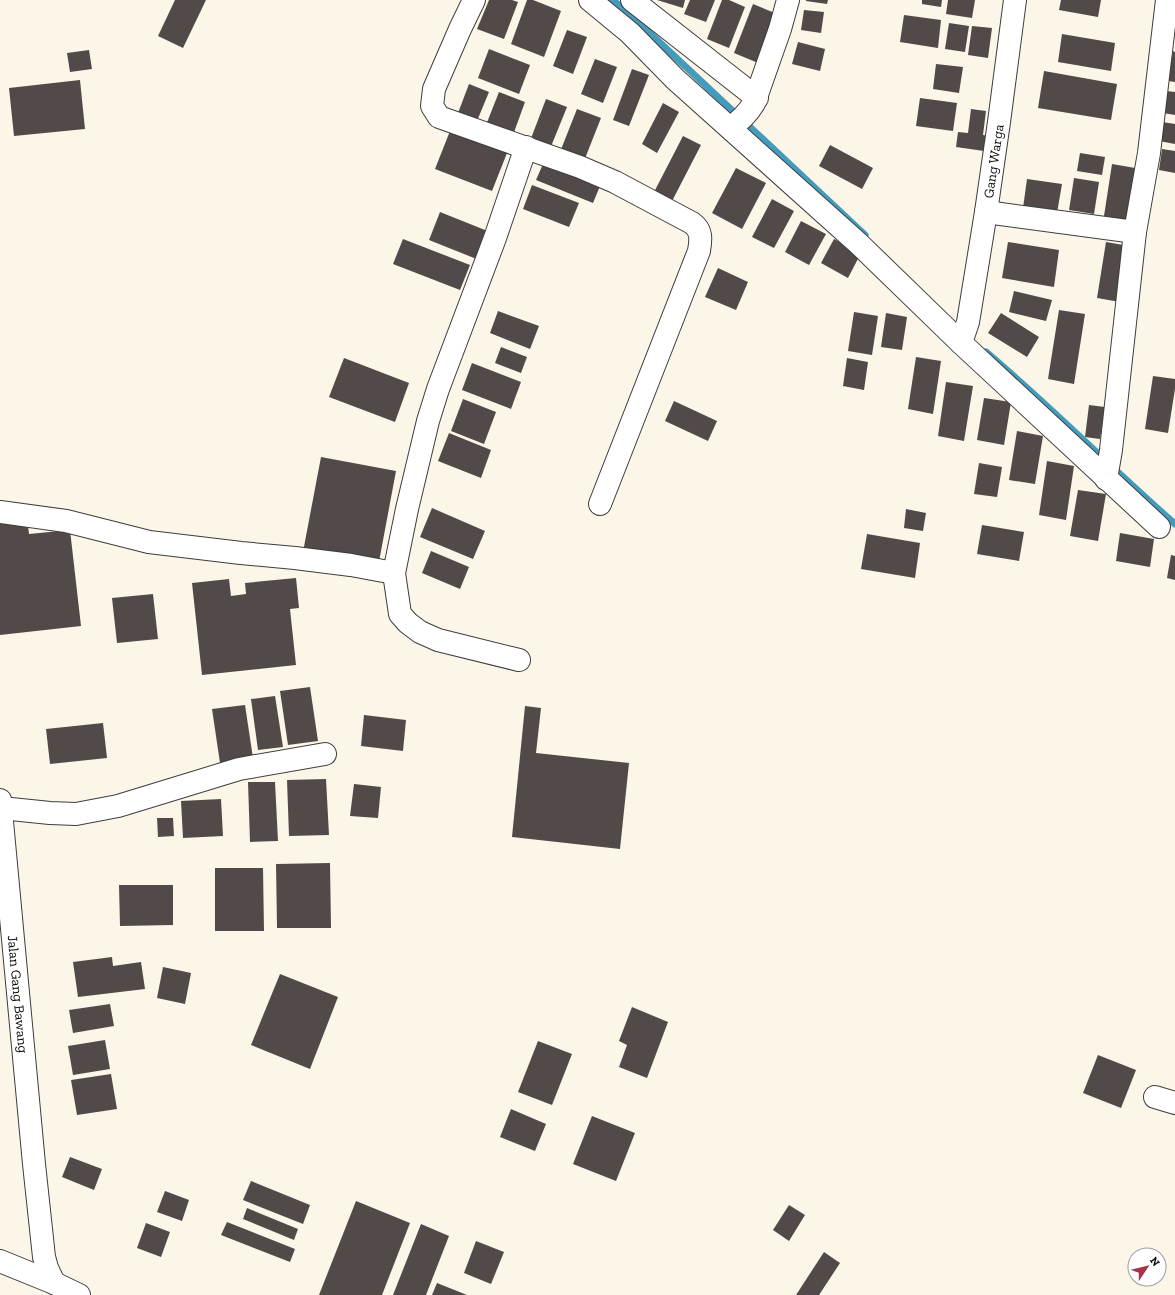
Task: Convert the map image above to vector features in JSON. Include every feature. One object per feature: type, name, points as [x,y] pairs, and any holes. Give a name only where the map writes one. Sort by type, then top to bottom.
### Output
[{"type":"street","points":[[474,0],[434,89],[432,106],[439,117],[526,147],[615,182],[692,223],[696,226],[701,236],[699,250],[600,504]]},
{"type":"street","points":[[590,0],[630,33],[676,79],[743,114]]},
{"type":"street","points":[[632,0],[743,114],[859,244],[964,334],[1159,527]]},
{"type":"street","points":[[743,114],[780,28],[788,0]]},
{"type":"street","name":"Gang Warga","points":[[964,334],[986,212],[1015,0]]},
{"type":"street","points":[[1107,475],[1135,232],[1149,154],[1167,0]]},
{"type":"street","points":[[519,660],[438,640],[420,632],[408,623],[400,614],[394,573],[428,421],[438,388],[526,147]]},
{"type":"street","points":[[986,212],[1135,232]]},
{"type":"street","points":[[0,512],[66,521],[149,542],[351,565],[394,573]]},
{"type":"street","points":[[1,804],[50,813],[76,814],[118,806],[239,769],[325,754]]},
{"type":"street","name":"Jalan Gang Bawang","points":[[1,804],[44,1258],[54,1283]]},
{"type":"street","points":[[1155,1097],[1175,1103]]},
{"type":"street","points":[[0,1261],[79,1295]]},
{"type":"building","points":[[175,0],[206,0],[183,48],[158,36]]},
{"type":"building","points":[[489,0],[512,0],[518,2],[504,39],[477,29]]},
{"type":"building","points":[[527,0],[533,0],[561,11],[544,57],[511,44]]},
{"type":"building","points":[[657,0],[685,0],[683,8]]},
{"type":"building","points":[[690,0],[715,0],[706,22],[684,14]]},
{"type":"building","points":[[722,0],[729,0],[745,7],[729,48],[707,39]]},
{"type":"building","points":[[806,0],[828,0],[827,4]]},
{"type":"building","points":[[922,0],[942,0],[941,7],[922,4]]},
{"type":"building","points":[[948,0],[975,0],[972,18],[946,14]]},
{"type":"building","points":[[1061,0],[1101,0],[1098,17],[1059,10]]},
{"type":"building","points":[[753,4],[782,16],[763,65],[734,53]]},
{"type":"building","points":[[804,10],[824,12],[821,33],[801,30]]},
{"type":"building","points":[[904,15],[941,20],[938,48],[900,42]]},
{"type":"building","points":[[949,23],[969,26],[965,52],[945,49]]},
{"type":"building","points":[[972,26],[992,28],[988,58],[968,55]]},
{"type":"building","points":[[567,30],[587,37],[573,74],[553,66]]},
{"type":"building","points":[[1062,34],[1115,43],[1111,71],[1058,62]]},
{"type":"building","points":[[798,42],[825,49],[820,71],[792,64]]},
{"type":"building","points":[[489,49],[530,65],[519,94],[478,78]]},
{"type":"building","points":[[89,50],[92,69],[70,72],[67,53]]},
{"type":"building","points":[[1173,51],[1175,52],[1175,82],[1168,81]]},
{"type":"building","points":[[595,59],[617,67],[603,103],[581,94]]},
{"type":"building","points":[[936,64],[963,67],[959,93],[933,89]]},
{"type":"building","points":[[632,69],[649,75],[629,126],[613,120]]},
{"type":"building","points":[[1044,71],[1117,84],[1111,120],[1038,108]]},
{"type":"building","points":[[80,80],[85,129],[14,136],[9,88]]},
{"type":"building","points":[[469,84],[489,92],[477,121],[458,113]]},
{"type":"building","points":[[1166,91],[1175,92],[1175,115],[1163,113]]},
{"type":"building","points":[[499,92],[525,102],[513,135],[486,125]]},
{"type":"building","points":[[920,98],[957,103],[953,131],[916,126]]},
{"type":"building","points":[[546,99],[567,107],[550,149],[530,141]]},
{"type":"building","points":[[663,103],[679,112],[657,153],[642,144]]},
{"type":"building","points":[[577,109],[601,118],[584,161],[560,152]]},
{"type":"building","points":[[971,109],[986,111],[983,135],[993,137],[991,152],[956,147],[958,132],[968,133]]},
{"type":"building","points":[[1162,122],[1175,124],[1175,144],[1159,141]]},
{"type":"building","points":[[450,131],[507,153],[492,191],[435,169]]},
{"type":"building","points":[[683,136],[701,145],[670,205],[652,196]]},
{"type":"building","points":[[830,145],[873,168],[862,189],[819,166]]},
{"type":"building","points":[[1162,149],[1175,151],[1175,173],[1159,170]]},
{"type":"building","points":[[1080,153],[1105,157],[1102,175],[1077,171]]},
{"type":"building","points":[[543,164],[600,186],[593,203],[536,180]]},
{"type":"building","points":[[1112,164],[1141,169],[1133,221],[1104,216]]},
{"type":"building","points":[[736,168],[766,183],[742,229],[712,213]]},
{"type":"building","points":[[1074,178],[1099,182],[1094,214],[1069,210]]},
{"type":"building","points":[[1027,179],[1062,184],[1057,213],[1023,208]]},
{"type":"building","points":[[532,185],[579,203],[569,227],[523,209]]},
{"type":"building","points":[[772,199],[794,211],[774,248],[752,237]]},
{"type":"building","points":[[440,212],[490,232],[479,260],[429,240]]},
{"type":"building","points":[[801,221],[826,234],[809,265],[785,252]]},
{"type":"building","points":[[403,239],[470,265],[460,290],[393,264]]},
{"type":"building","points":[[834,239],[861,253],[848,278],[821,263]]},
{"type":"building","points":[[1008,242],[1059,250],[1054,287],[1002,278]]},
{"type":"building","points":[[1106,242],[1129,246],[1120,302],[1097,298]]},
{"type":"building","points":[[718,268],[748,282],[736,310],[705,297]]},
{"type":"building","points":[[1014,291],[1052,300],[1046,321],[1009,312]]},
{"type":"building","points":[[1059,310],[1085,314],[1074,384],[1048,379]]},
{"type":"building","points":[[498,311],[539,326],[530,349],[490,333]]},
{"type":"building","points":[[854,312],[878,316],[872,355],[848,351]]},
{"type":"building","points":[[886,313],[907,317],[902,350],[881,347]]},
{"type":"building","points":[[1001,313],[1039,337],[1027,357],[988,333]]},
{"type":"building","points":[[501,347],[527,357],[521,373],[495,363]]},
{"type":"building","points":[[916,357],[941,361],[933,414],[908,409]]},
{"type":"building","points":[[344,358],[409,383],[395,422],[329,397]]},
{"type":"building","points":[[847,358],[868,362],[864,390],[843,386]]},
{"type":"building","points":[[472,363],[521,382],[511,409],[462,390]]},
{"type":"building","points":[[1153,376],[1175,379],[1175,389],[1168,433],[1145,429]]},
{"type":"building","points":[[946,382],[973,386],[964,441],[938,436]]},
{"type":"building","points":[[984,398],[1011,402],[1004,445],[977,440]]},
{"type":"building","points":[[463,399],[496,412],[484,444],[451,431]]},
{"type":"building","points":[[674,401],[717,421],[708,441],[665,421]]},
{"type":"building","points":[[1089,405],[1105,407],[1100,439],[1085,437]]},
{"type":"building","points":[[1017,431],[1043,436],[1035,484],[1009,480]]},
{"type":"building","points":[[449,433],[491,450],[481,478],[438,461]]},
{"type":"building","points":[[321,457],[396,471],[378,567],[303,552]]},
{"type":"building","points":[[1047,461],[1074,466],[1066,520],[1039,515]]},
{"type":"building","points":[[979,463],[1002,467],[997,497],[974,494]]},
{"type":"building","points":[[1078,490],[1106,494],[1098,541],[1070,536]]},
{"type":"building","points":[[432,508],[485,531],[473,559],[420,537]]},
{"type":"building","points":[[906,509],[926,513],[923,531],[904,528]]},
{"type":"building","points":[[27,517],[29,534],[70,530],[81,626],[0,635],[0,520]]},
{"type":"building","points":[[982,525],[1024,532],[1019,561],[977,554]]},
{"type":"building","points":[[1120,533],[1154,539],[1150,567],[1116,561]]},
{"type":"building","points":[[867,534],[920,543],[915,578],[861,569]]},
{"type":"building","points":[[431,551],[469,567],[460,589],[422,573]]},
{"type":"building","points":[[1171,555],[1175,556],[1175,580],[1167,578]]},
{"type":"building","points":[[296,578],[299,608],[290,609],[296,665],[202,675],[192,583],[229,579],[231,596],[246,594],[245,583]]},
{"type":"building","points":[[153,594],[158,639],[117,643],[112,598]]},
{"type":"building","points":[[310,687],[318,741],[288,745],[280,691]]},
{"type":"building","points":[[275,696],[283,747],[258,750],[251,699]]},
{"type":"building","points":[[245,705],[253,758],[220,763],[212,709]]},
{"type":"building","points":[[525,706],[541,708],[536,753],[629,763],[620,849],[512,837]]},
{"type":"building","points":[[364,715],[406,720],[403,751],[361,746]]},
{"type":"building","points":[[103,723],[107,758],[50,764],[46,729]]},
{"type":"building","points":[[326,779],[329,835],[289,836],[287,780]]},
{"type":"building","points":[[248,782],[275,782],[278,841],[250,842]]},
{"type":"building","points":[[354,784],[381,787],[378,818],[350,816]]},
{"type":"building","points":[[221,799],[223,836],[183,838],[181,801]]},
{"type":"building","points":[[157,818],[173,818],[174,836],[158,837]]},
{"type":"building","points":[[330,863],[331,928],[277,928],[276,864]]},
{"type":"building","points":[[215,868],[263,868],[264,931],[215,931]]},
{"type":"building","points":[[119,885],[173,885],[173,925],[120,926]]},
{"type":"building","points":[[112,957],[113,966],[141,962],[145,989],[78,997],[73,962]]},
{"type":"building","points":[[163,967],[191,973],[185,1004],[157,998]]},
{"type":"building","points":[[280,974],[338,997],[310,1069],[251,1045]]},
{"type":"building","points":[[110,1004],[114,1026],[73,1033],[69,1010]]},
{"type":"building","points":[[632,1007],[668,1022],[647,1078],[619,1067],[627,1045],[619,1041]]},
{"type":"building","points":[[105,1040],[110,1069],[73,1075],[68,1046]]},
{"type":"building","points":[[538,1041],[572,1054],[552,1105],[518,1092]]},
{"type":"building","points":[[1098,1055],[1136,1070],[1121,1108],[1083,1093]]},
{"type":"building","points":[[111,1074],[117,1109],[77,1115],[71,1080]]},
{"type":"building","points":[[511,1109],[546,1124],[535,1151],[500,1137]]},
{"type":"building","points":[[592,1116],[635,1133],[616,1181],[573,1164]]},
{"type":"building","points":[[70,1157],[102,1169],[94,1190],[62,1177]]},
{"type":"building","points":[[251,1181],[310,1205],[303,1224],[243,1200]]},
{"type":"building","points":[[165,1191],[189,1200],[182,1221],[157,1212]]},
{"type":"building","points":[[356,1201],[410,1223],[382,1295],[319,1295]]},
{"type":"building","points":[[789,1205],[805,1215],[789,1241],[773,1230]]},
{"type":"building","points":[[247,1208],[298,1229],[294,1240],[243,1219]]},
{"type":"building","points":[[227,1222],[295,1249],[290,1262],[221,1235]]},
{"type":"building","points":[[146,1223],[170,1232],[161,1257],[137,1248]]},
{"type":"building","points":[[421,1224],[449,1236],[426,1295],[393,1295]]},
{"type":"building","points":[[476,1241],[504,1252],[491,1284],[464,1273]]},
{"type":"building","points":[[824,1252],[840,1263],[819,1295],[796,1295]]},
{"type":"building","points":[[437,1283],[467,1295],[432,1295]]},
{"type":"waterway","points":[[612,0],[622,7],[865,235]]},
{"type":"waterway","points":[[986,352],[1034,394],[1175,524]]}]
